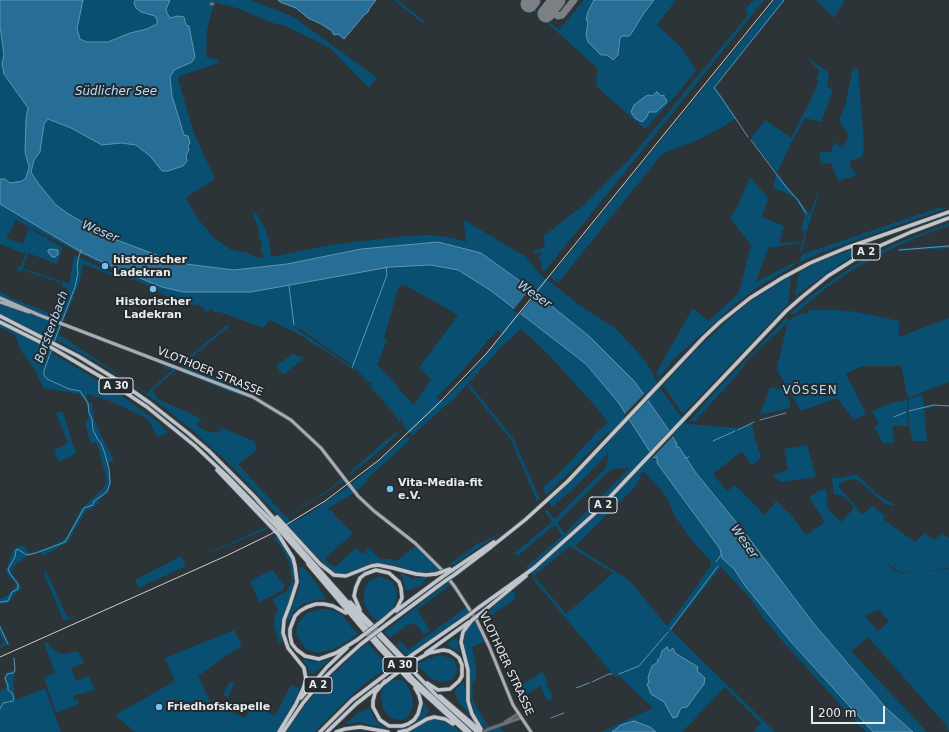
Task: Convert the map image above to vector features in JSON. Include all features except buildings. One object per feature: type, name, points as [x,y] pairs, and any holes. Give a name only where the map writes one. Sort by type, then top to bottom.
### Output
[{"type":"highway","name":"A 2","points":[[283,732],[303,703],[342,660],[361,644],[502,538],[551,497],[568,481],[704,337],[725,318],[761,290],[801,267],[846,248],[949,212]]},
{"type":"highway","name":"A 2","points":[[320,732],[352,700],[478,608],[505,592],[576,531],[635,471],[786,311],[828,276],[866,252],[906,234],[949,218]]},
{"type":"highway","name":"A 30","points":[[0,316],[53,343],[114,378],[167,416],[209,451],[262,504],[359,615],[436,696],[477,732]]},
{"type":"highway","name":"A 30","points":[[0,322],[51,348],[130,395],[195,446],[233,481],[270,520],[382,646],[444,709],[470,732]]},
{"type":"highway","points":[[195,446],[198,452],[227,479],[278,534],[293,558],[297,582],[284,620],[283,633],[288,648],[304,668],[306,680],[295,706]]},
{"type":"highway","points":[[262,504],[275,515],[320,564],[334,575],[346,576],[365,568],[378,565],[416,574],[436,574],[451,570]]},
{"type":"highway","points":[[270,520],[360,627]]},
{"type":"highway","points":[[279,732],[295,706],[314,681],[357,640],[451,570],[478,555]]},
{"type":"highway","points":[[364,616],[358,607],[354,596],[357,582],[365,574],[376,570],[382,570],[389,572],[395,577],[402,593],[402,598],[397,608],[382,621]]},
{"type":"highway","points":[[334,586],[442,698],[483,732]]},
{"type":"highway","points":[[327,732],[356,704],[480,614],[505,592]]},
{"type":"highway","points":[[357,640],[328,657],[319,659],[312,658],[305,656],[292,644],[290,629],[294,616],[307,607],[316,604],[324,604],[340,609],[360,627],[409,680],[466,732]]},
{"type":"highway","points":[[472,620],[463,632],[461,642],[468,670],[468,702],[478,725],[483,732]]},
{"type":"highway","points":[[416,660],[429,653],[443,650],[449,651],[459,658],[463,671],[455,686],[450,689],[438,690],[427,683]]},
{"type":"highway","points":[[385,682],[375,693],[373,707],[377,716],[383,723],[395,727],[411,722],[418,714],[420,709],[421,703],[419,696],[409,680]]},
{"type":"highway","points":[[399,732],[408,730],[427,719],[434,717],[446,719],[462,732]]},
{"type":"highway","points":[[336,732],[360,727],[388,732]]},
{"type":"main road","name":"VLOTHOER STRASSE","points":[[0,298],[39,315],[253,397],[291,420],[321,448],[365,503],[415,543],[441,569],[455,587],[468,605],[484,635],[508,693],[520,716],[531,732]]},
{"type":"main road","name":"VLOTHOER STRASSE","points":[[0,302],[26,312],[39,315]]},
{"type":"street","points":[[483,732],[520,716]]},
{"type":"shaded area","points":[[83,0],[135,0],[134,3],[138,10],[153,15],[156,17],[158,23],[155,26],[130,33],[108,42],[87,42],[80,39],[77,29]]},
{"type":"shaded area","points":[[170,0],[251,0],[294,17],[377,78],[369,88],[330,48],[286,26],[273,23],[237,8],[214,2],[207,30],[206,57],[219,60],[218,63],[180,76],[178,79],[194,133],[215,179],[188,196],[186,199],[198,219],[214,238],[230,249],[245,253],[247,252],[252,256],[263,258],[263,254],[260,249],[262,245],[261,241],[258,238],[260,234],[252,211],[256,213],[265,228],[269,241],[271,257],[330,245],[406,236],[432,235],[453,238],[466,242],[465,228],[463,227],[464,220],[526,257],[541,275],[585,309],[615,328],[648,365],[661,390],[687,424],[736,428],[752,424],[761,457],[752,466],[742,451],[713,474],[727,491],[735,485],[765,515],[776,501],[791,515],[806,535],[825,522],[809,498],[818,491],[826,489],[828,509],[841,522],[854,508],[846,498],[834,494],[832,478],[853,475],[858,476],[876,493],[894,505],[885,504],[855,479],[847,480],[839,484],[839,487],[862,514],[873,506],[885,516],[883,519],[915,542],[925,533],[934,540],[941,534],[949,538],[949,568],[918,572],[949,569],[949,732],[946,725],[868,637],[851,651],[927,732],[913,732],[886,708],[814,624],[745,533],[696,473],[679,447],[676,447],[677,444],[668,429],[635,382],[589,336],[524,284],[481,253],[438,242],[361,249],[287,264],[234,270],[178,263],[106,236],[67,213],[55,204],[31,172],[34,160],[40,152],[44,124],[48,119],[71,128],[102,145],[121,143],[136,145],[150,156],[162,171],[168,171],[183,166],[187,161],[186,156],[189,149],[172,96],[170,77],[174,70],[192,62],[195,57],[189,27],[186,25],[184,17],[178,16],[170,18],[166,9]],"holes":[[[885,562],[900,572],[918,572],[899,573]],[[878,609],[889,621],[878,631],[865,616]]]},
{"type":"shaded area","points":[[394,0],[398,0],[425,22],[424,24]]},
{"type":"shaded area","points":[[522,0],[524,0],[559,30],[584,0],[594,0],[588,12],[587,26],[610,59],[613,60],[618,55],[620,38],[631,34],[654,0],[676,0],[657,25],[681,47],[696,70],[679,92],[645,129],[597,87],[596,79],[598,69]]},
{"type":"shaded area","points":[[754,0],[764,0],[544,272],[542,269],[542,263],[538,258],[542,255],[539,252],[536,254],[533,250],[538,250],[544,247],[545,243],[543,239],[545,235],[584,205],[628,161],[748,15],[745,10]]},
{"type":"shaded area","points":[[775,0],[785,0],[715,86],[736,118],[700,139],[662,154],[558,283],[550,277]]},
{"type":"shaded area","points":[[816,0],[845,0],[834,18]]},
{"type":"shaded area","points":[[0,26],[4,55],[2,64],[4,73],[28,108],[26,119],[25,152],[28,171],[26,178],[22,181],[13,183],[8,182],[5,179],[0,179]]},
{"type":"shaded area","points":[[805,56],[829,73],[827,87],[833,90],[821,122],[805,118],[777,173],[751,138],[765,120],[791,138],[818,83],[817,77],[820,71]]},
{"type":"shaded area","points":[[853,68],[858,69],[864,144],[863,156],[850,161],[850,167],[857,175],[838,181],[831,163],[820,164],[821,157],[819,157],[821,151],[831,153],[834,142],[842,148],[849,136],[839,120],[845,106]]},
{"type":"shaded area","points":[[777,173],[810,215],[817,194],[819,193],[806,233],[802,253],[800,252],[805,231],[801,230],[805,214],[795,199],[785,192],[773,188]]},
{"type":"shaded area","points":[[750,177],[768,198],[762,217],[784,226],[779,243],[799,242],[768,248],[756,282],[795,262],[795,265],[758,287],[734,305],[673,360],[659,378],[656,373],[693,308],[708,321],[739,293],[751,245],[730,218],[738,205]]},
{"type":"shaded area","points":[[0,204],[81,252],[162,287],[183,292],[251,292],[390,267],[431,265],[458,270],[490,290],[586,364],[618,402],[657,458],[660,467],[720,549],[721,555],[734,569],[746,587],[792,643],[873,732],[866,732],[853,719],[784,643],[765,620],[750,598],[721,567],[671,630],[775,732],[753,732],[761,723],[725,687],[682,732],[601,732],[653,708],[619,676],[616,677],[611,672],[532,578],[534,576],[526,567],[562,536],[556,526],[553,526],[519,555],[519,557],[514,552],[516,552],[551,523],[551,520],[545,511],[547,509],[553,518],[556,518],[606,468],[609,452],[575,487],[552,507],[549,502],[613,438],[608,432],[546,495],[543,487],[558,475],[598,431],[608,423],[597,408],[548,354],[521,329],[509,341],[507,341],[450,403],[412,436],[404,427],[402,420],[371,386],[372,381],[369,383],[355,367],[299,328],[294,327],[355,369],[396,414],[400,419],[400,424],[395,415],[356,371],[302,336],[270,320],[263,328],[217,311],[215,313],[211,309],[206,313],[202,306],[174,302],[169,297],[149,288],[149,286],[124,276],[16,220],[6,238],[23,244],[29,228],[63,248],[57,264],[28,253],[23,268],[69,284],[74,255],[120,277],[119,278],[83,264],[79,284],[58,334],[147,393],[172,370],[163,367],[165,365],[176,370],[153,390],[158,399],[254,441],[257,450],[238,464],[286,517],[325,492],[343,478],[343,481],[287,517],[292,523],[310,513],[347,487],[407,436],[410,440],[368,478],[365,484],[327,509],[334,512],[334,515],[353,533],[325,559],[335,567],[356,548],[363,554],[369,548],[380,559],[396,561],[419,544],[443,569],[434,572],[416,572],[394,565],[377,563],[370,564],[346,574],[339,574],[331,571],[232,467],[196,433],[131,383],[56,340],[52,353],[112,389],[158,422],[168,432],[158,438],[149,421],[144,417],[108,400],[87,394],[89,403],[92,403],[94,418],[100,433],[114,460],[108,463],[111,481],[108,492],[98,501],[97,505],[89,510],[86,510],[68,542],[43,556],[40,552],[27,556],[13,567],[12,573],[22,588],[8,603],[0,604],[0,599],[8,595],[16,586],[15,582],[10,578],[5,569],[7,568],[13,550],[19,546],[23,546],[30,553],[50,547],[66,538],[81,509],[103,489],[107,480],[98,447],[96,442],[91,444],[85,423],[89,419],[87,404],[80,394],[43,388],[36,371],[22,352],[15,335],[0,327],[0,291],[11,298],[60,317],[69,296],[69,292],[62,286],[63,283],[59,282],[58,284],[58,282],[50,279],[49,281],[48,278],[44,277],[42,279],[43,276],[39,275],[37,277],[37,274],[36,277],[36,274],[32,273],[30,275],[31,272],[27,271],[25,273],[26,270],[22,269],[20,272],[18,271],[18,266],[21,267],[26,252],[24,251],[23,253],[0,244]],"holes":[[[405,285],[458,315],[419,368],[431,379],[414,405],[377,365],[387,340],[384,338],[399,287]],[[497,330],[503,335],[468,376],[442,402],[437,397],[462,371]],[[200,419],[222,429],[217,433],[206,431],[197,426]],[[629,468],[565,534],[558,522],[609,471],[613,469]],[[643,471],[662,491],[668,499],[673,513],[692,541],[711,561],[711,565],[668,625],[666,625],[630,581],[575,546],[634,488],[641,478],[640,475]],[[570,546],[613,573],[566,614],[534,576]],[[662,651],[675,653],[698,667],[677,717],[664,702],[651,694],[649,683]]]},
{"type":"shaded area","points":[[941,207],[945,209],[820,253],[799,263],[803,254]]},
{"type":"shaded area","points":[[949,223],[949,226],[918,237],[857,267],[825,289],[796,313],[791,315],[791,312],[813,294],[851,267],[894,244]]},
{"type":"shaded area","points":[[949,245],[949,248],[898,251],[898,249]]},
{"type":"shaded area","points":[[858,247],[861,251],[795,296],[799,273],[814,264]]},
{"type":"shaded area","points":[[791,276],[788,304],[684,413],[682,413],[663,385],[696,350],[735,314],[751,301]]},
{"type":"shaded area","points":[[809,310],[857,312],[899,321],[899,337],[949,318],[949,382],[908,398],[901,366],[862,366],[846,374],[866,414],[854,420],[837,398],[801,411],[777,368],[788,322],[748,360],[737,375],[695,421],[690,421],[712,395],[785,319],[787,318],[789,321],[797,315],[808,313]]},
{"type":"shaded area","points":[[227,325],[229,327],[186,362],[186,364],[248,389],[243,397],[176,370],[183,365],[180,364]]},
{"type":"shaded area","points":[[292,354],[304,358],[283,375],[276,366]]},
{"type":"shaded area","points":[[471,383],[471,386],[513,438],[540,499],[537,501],[512,442],[469,388],[467,388]]},
{"type":"shaded area","points":[[770,387],[784,390],[790,402],[790,408],[760,415]]},
{"type":"shaded area","points":[[922,395],[924,406],[949,405],[949,406],[938,406],[924,409],[927,441],[913,441],[909,427],[908,402],[911,398]]},
{"type":"shaded area","points":[[907,400],[908,426],[893,426],[893,443],[883,443],[874,427],[879,424],[872,411],[892,403]]},
{"type":"shaded area","points":[[63,412],[77,453],[59,462],[54,450],[68,443],[56,413]]},
{"type":"shaded area","points":[[402,429],[383,448],[350,475],[349,473],[387,439]]},
{"type":"shaded area","points":[[807,445],[816,477],[780,482],[773,475],[788,470],[784,449]]},
{"type":"shaded area","points":[[266,527],[267,529],[211,553],[211,552]]},
{"type":"shaded area","points":[[498,533],[499,534],[458,562],[443,569],[478,543],[482,543]]},
{"type":"shaded area","points":[[278,536],[292,560],[294,575],[293,591],[280,627],[283,641],[279,643],[274,625],[275,616],[278,610],[272,599],[287,591],[292,580],[289,562],[282,548],[272,539]]},
{"type":"shaded area","points":[[181,556],[186,566],[139,588],[135,580]]},
{"type":"shaded area","points":[[299,567],[303,567],[314,580],[327,600],[316,600],[303,604],[293,612],[290,620],[287,618],[298,592],[300,583]]},
{"type":"shaded area","points":[[272,570],[284,584],[283,590],[259,602],[250,581]]},
{"type":"shaded area","points":[[44,571],[46,571],[67,617],[78,616],[64,621]]},
{"type":"shaded area","points":[[403,574],[413,579],[427,577],[422,585],[406,591],[403,579],[400,575]]},
{"type":"shaded area","points":[[379,576],[391,581],[396,588],[397,596],[393,609],[378,621],[372,617],[367,609],[364,603],[364,594],[368,582]]},
{"type":"shaded area","points":[[451,580],[453,583],[417,610],[430,630],[424,635],[415,624],[407,625],[390,638],[384,632]]},
{"type":"shaded area","points":[[511,592],[515,592],[515,597],[513,600],[486,619],[482,621],[479,618]]},
{"type":"shaded area","points":[[469,605],[472,610],[407,656],[396,645],[401,641],[408,650]]},
{"type":"shaded area","points":[[321,609],[329,609],[342,615],[358,634],[331,650],[318,653],[307,650],[296,632],[298,623],[307,613]]},
{"type":"shaded area","points":[[475,621],[486,641],[472,647],[476,665],[476,677],[472,687],[473,699],[488,726],[496,724],[504,732],[490,732],[479,722],[474,712],[469,692],[469,665],[464,646],[464,639],[467,629]]},
{"type":"shaded area","points":[[0,624],[9,644],[0,648],[0,645],[4,643],[0,634]]},
{"type":"shaded area","points":[[234,630],[242,646],[198,676],[211,703],[245,718],[253,705],[275,716],[291,685],[299,688],[298,694],[276,732],[135,732],[115,715],[175,681],[165,658]]},
{"type":"shaded area","points":[[457,638],[459,652],[446,644]]},
{"type":"shaded area","points":[[47,642],[59,653],[66,654],[76,651],[80,654],[84,663],[71,668],[76,681],[89,676],[95,690],[73,696],[74,699],[77,699],[79,704],[56,713],[44,678],[55,673],[44,643]]},
{"type":"shaded area","points":[[368,643],[389,667],[364,684],[315,732],[286,732],[324,683],[355,653]]},
{"type":"shaded area","points":[[440,655],[453,659],[457,669],[456,675],[452,680],[442,682],[429,678],[416,664]]},
{"type":"shaded area","points":[[332,658],[313,674],[309,673],[308,667],[303,661],[305,659],[314,662]]},
{"type":"shaded area","points":[[14,670],[13,682],[15,700],[45,688],[61,732],[0,732],[0,691],[6,688],[4,678],[7,673]]},
{"type":"shaded area","points":[[542,672],[548,681],[546,683],[553,698],[547,701],[540,686],[519,699],[514,690]]},
{"type":"shaded area","points":[[393,680],[402,680],[406,683],[412,695],[413,705],[411,712],[407,718],[401,720],[390,718],[383,708],[381,698],[382,690],[387,683]]},
{"type":"shaded area","points":[[230,681],[234,684],[228,697],[223,695]]},
{"type":"shaded area","points":[[463,682],[469,714],[459,703],[454,691]]},
{"type":"shaded area","points":[[423,704],[426,705],[429,711],[425,717],[406,728],[395,729],[404,728],[419,717]]},
{"type":"shaded area","points":[[369,707],[376,721],[386,728],[358,722],[345,724],[359,712],[362,712]]},
{"type":"shaded area","points":[[432,719],[440,719],[461,732],[405,732]]},
{"type":"water","points":[[0,0],[83,0],[77,29],[80,39],[87,42],[108,42],[130,33],[147,29],[157,24],[155,16],[141,12],[136,8],[134,3],[135,0],[170,0],[166,9],[170,18],[178,16],[184,17],[186,25],[189,26],[195,57],[192,62],[174,70],[170,77],[172,96],[184,135],[188,136],[190,143],[186,156],[187,161],[183,166],[168,171],[162,171],[150,156],[136,145],[121,143],[102,145],[71,128],[48,119],[44,124],[40,152],[34,160],[31,172],[55,204],[67,213],[106,236],[178,263],[234,270],[287,264],[361,249],[438,242],[481,253],[524,284],[589,336],[635,382],[668,429],[677,444],[676,447],[679,447],[696,473],[745,533],[814,624],[886,708],[913,732],[873,732],[792,643],[746,587],[734,569],[722,558],[720,549],[657,463],[657,457],[654,458],[618,402],[586,364],[490,290],[458,270],[431,265],[390,267],[251,292],[183,292],[162,287],[81,252],[0,204],[0,179],[5,179],[10,183],[22,181],[26,178],[29,167],[25,152],[26,119],[28,108],[4,74],[2,64],[4,55],[0,26]]},
{"type":"water","points":[[278,0],[376,0],[368,12],[344,39],[338,34],[334,35],[332,31],[308,18],[296,8]]},
{"type":"water","points":[[594,0],[654,0],[631,34],[620,38],[618,55],[613,60],[607,55],[601,55],[588,42],[586,35],[588,21],[586,20]]},
{"type":"water","points":[[657,92],[661,96],[664,95],[667,100],[666,103],[656,112],[649,112],[642,122],[635,118],[631,112],[634,105],[646,96],[652,96]]},
{"type":"water","points":[[48,250],[58,250],[58,255],[52,257],[48,252]]},
{"type":"water","points":[[667,647],[669,651],[673,648],[675,653],[698,667],[697,671],[705,678],[704,684],[687,707],[681,708],[677,717],[673,718],[664,702],[651,694],[647,684],[649,683],[648,677],[652,666],[658,662],[657,660],[660,658],[662,651]]},
{"type":"water","points":[[634,721],[650,727],[656,732],[612,732],[621,725]]},
{"type":"pier","points":[[531,288],[537,293],[519,315],[513,310]]},
{"type":"pier","points":[[645,393],[649,399],[628,421],[624,415]]},
{"type":"pier","points":[[671,429],[674,435],[652,458],[649,453]]},
{"type":"waterway","points":[[748,137],[714,88],[784,0]]},
{"type":"waterway","points":[[751,140],[786,187],[798,200],[806,213]]},
{"type":"waterway","points":[[899,250],[949,246]]},
{"type":"waterway","name":"Borstenbach","points":[[54,342],[75,287],[78,273],[78,260],[81,250]]},
{"type":"waterway","points":[[352,368],[387,275],[386,267]]},
{"type":"waterway","points":[[289,286],[294,325]]},
{"type":"waterway","name":"Borstenbach","points":[[0,602],[8,601],[12,592],[18,589],[18,584],[8,569],[15,557],[16,550],[17,549],[27,555],[65,542],[84,508],[93,505],[94,501],[107,492],[110,483],[109,469],[105,454],[101,443],[93,430],[88,403],[80,391],[69,389],[47,379],[44,375],[53,345]]},
{"type":"waterway","points":[[909,411],[934,405],[949,406]]},
{"type":"waterway","points":[[894,417],[906,412]]},
{"type":"waterway","points":[[760,420],[786,413]]},
{"type":"waterway","points":[[738,430],[754,422]]},
{"type":"waterway","points":[[713,441],[735,431]]},
{"type":"waterway","points":[[716,562],[721,555]]},
{"type":"waterway","points":[[670,630],[718,566]]},
{"type":"waterway","name":"Borstenbach","points":[[0,627],[8,644]]},
{"type":"waterway","points":[[619,674],[639,666],[668,632]]},
{"type":"waterway","name":"Borstenbach","points":[[0,709],[3,703],[13,701],[14,698],[12,693],[8,690],[8,685],[5,678],[7,674],[15,671],[14,658]]},
{"type":"waterway","points":[[592,682],[612,674]]},
{"type":"waterway","points":[[576,688],[589,683]]},
{"type":"waterway","points":[[551,718],[564,713]]},
{"type":"taxiway","points":[[550,9],[558,16],[562,15],[574,0]]},
{"type":"runway","points":[[529,4],[532,0]]},
{"type":"runway","points":[[546,14],[557,0]]},
{"type":"railway","points":[[0,657],[228,555],[271,534],[325,501],[379,460],[441,401],[486,354],[773,0]]},
{"type":"place","name":"historischer Ladekran","points":[[105,266]]},
{"type":"place","name":"Historischer Ladekran","points":[[153,289]]},
{"type":"place","name":"Vita-Media-fit e.V.","points":[[390,489]]},
{"type":"place","name":"Friedhofskapelle","points":[[159,707]]},
{"type":"district","name":"VÖSSEN","points":[[810,391]]},
{"type":"water label","name":"Südlicher See","points":[[116,92]]},
{"type":"water label","name":"Weser","points":[[100,232]]},
{"type":"water label","name":"Weser","points":[[534,295]]},
{"type":"water label","name":"Weser","points":[[744,542]]}]
